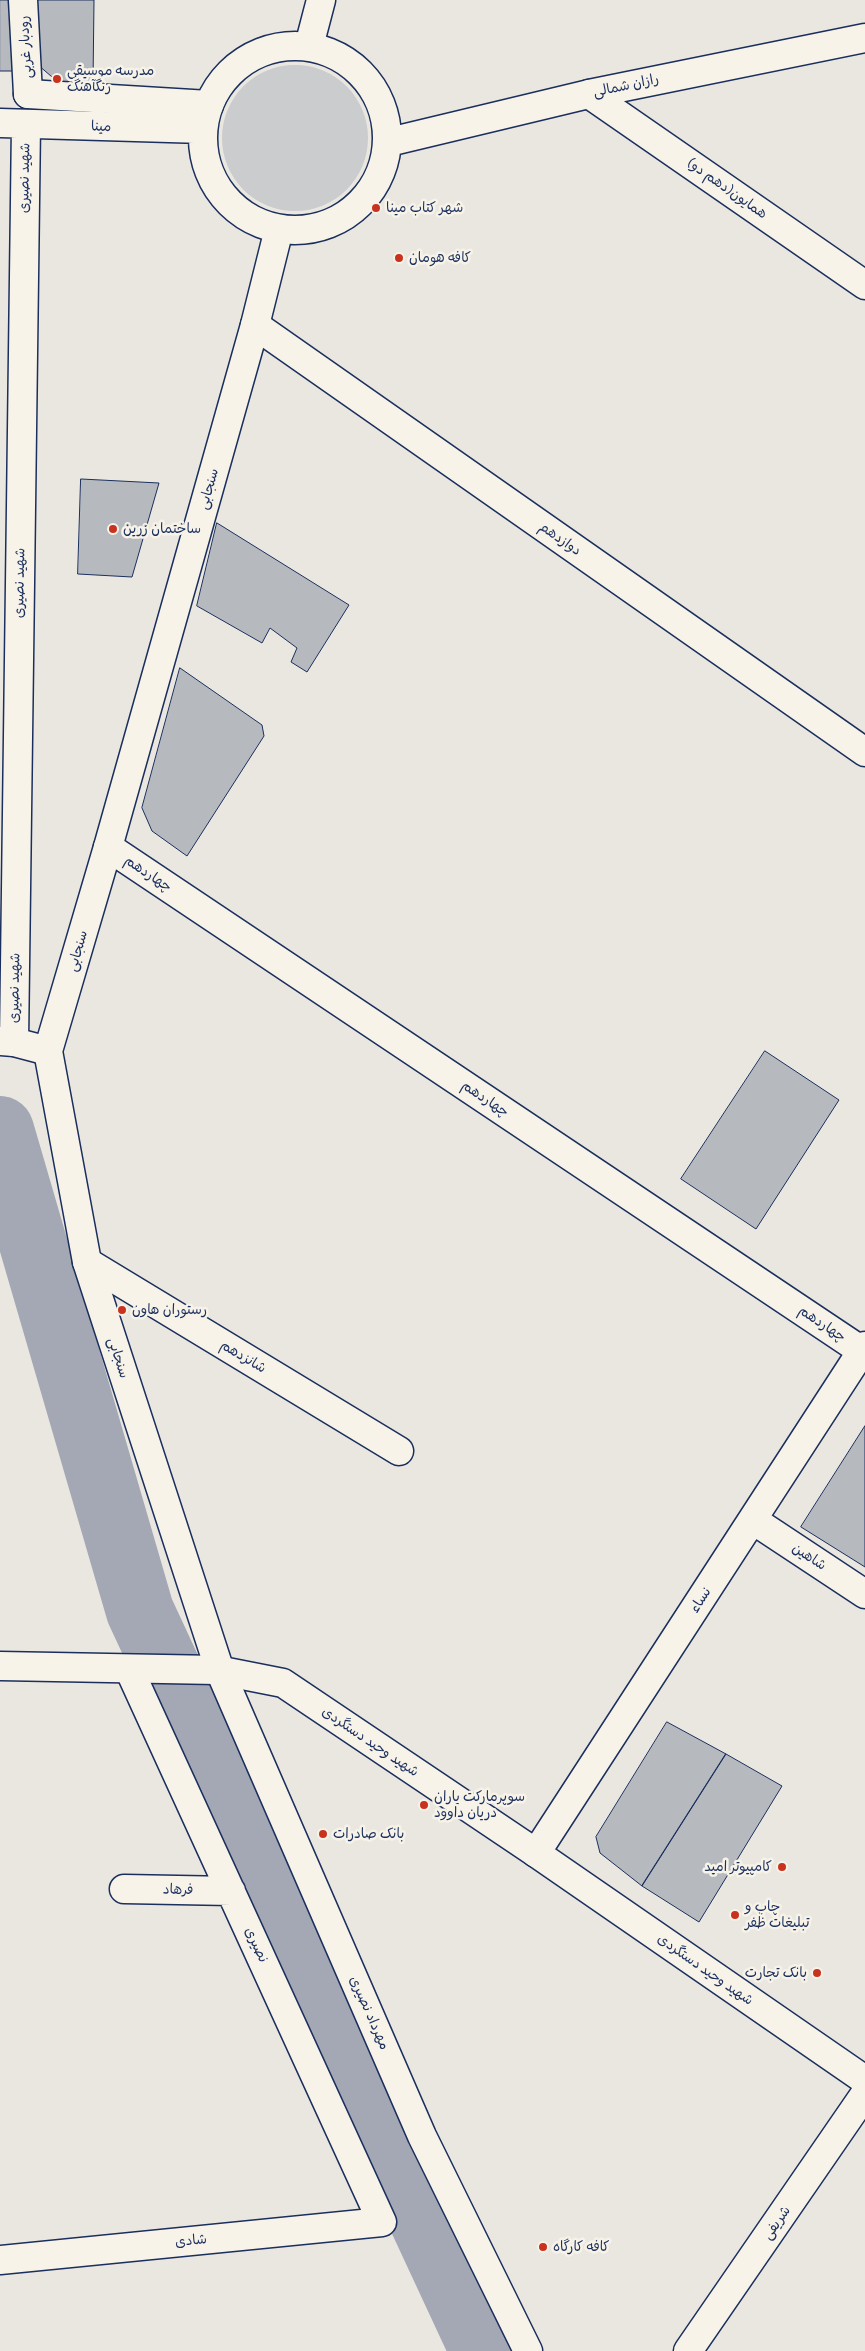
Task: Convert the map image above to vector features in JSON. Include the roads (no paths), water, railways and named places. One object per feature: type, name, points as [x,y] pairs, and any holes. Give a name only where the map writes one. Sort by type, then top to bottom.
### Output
[{"type":"street","name":"رودبار غربی","points":[[23,0],[28,94],[206,117]]},
{"type":"street","points":[[309,46],[321,0]]},
{"type":"street","name":"رازان شمالی","points":[[389,142],[589,94],[865,38]]},
{"type":"street","points":[[284,46],[309,46],[335,54],[358,69],[375,90],[386,115],[389,142],[382,173],[365,200],[340,220],[311,230],[279,229],[253,220],[246,215],[231,204],[214,182],[204,156],[206,117],[220,83],[238,65],[260,52],[284,46]]},
{"type":"street","name":"همایون(دهم دو)","points":[[589,94],[865,285]]},
{"type":"street","name":"مینا","points":[[13,124],[206,117]]},
{"type":"street","name":"شهید نصیری","points":[[7,1042],[13,124]]},
{"type":"street","name":"سنجابی","points":[[218,1671],[87,1262],[48,1051],[108,847],[254,325],[279,229]]},
{"type":"street","name":"دوازدهم","points":[[254,325],[865,752]]},
{"type":"street","name":"چهاردهم","points":[[108,847],[864,1350]]},
{"type":"street","points":[[7,1042],[48,1051]]},
{"type":"street","name":"شانزدهم","points":[[87,1262],[399,1451]]},
{"type":"street","name":"نساء","points":[[536,1853],[864,1350]]},
{"type":"street","name":"شاهین","points":[[753,1520],[865,1594]]},
{"type":"street","name":"شهید وحید دستگردی","points":[[0,1666],[218,1671],[283,1683],[536,1853],[865,2080]]},
{"type":"street","name":"نصیری","points":[[131,1669],[382,2222]]},
{"type":"street","name":"مهرداد نصیری","points":[[218,1671],[422,2136],[528,2351]]},
{"type":"street","name":"فرهاد","points":[[124,1889],[231,1891]]},
{"type":"street","name":"شریفی","points":[[688,2351],[865,2094]]},
{"type":"street","name":"شادی","points":[[0,2260],[382,2222]]},
{"type":"waterway","points":[[0,1130],[140,1611],[484,2351]]},
{"type":"place","name":"مدرسه موسیقى رنگآهنگ","points":[[57,79]]},
{"type":"place","name":"شهر کتاب مینا","points":[[376,208]]},
{"type":"place","name":"کافه هومان","points":[[399,258]]},
{"type":"place","name":"ساختمان زرین","points":[[113,529]]},
{"type":"place","name":"رستوران هاون","points":[[122,1310]]},
{"type":"place","name":"سوپرمارکت یاران دریان داوود","points":[[424,1805]]},
{"type":"place","name":"بانک صادرات","points":[[323,1834]]},
{"type":"place","name":"کامپیوتر امید","points":[[782,1867]]},
{"type":"place","name":"چاپ و تبلیغات ظفر","points":[[735,1915]]},
{"type":"place","name":"بانک تجارت","points":[[817,1973]]},
{"type":"place","name":"کافه کارگاه","points":[[543,2247]]}]
